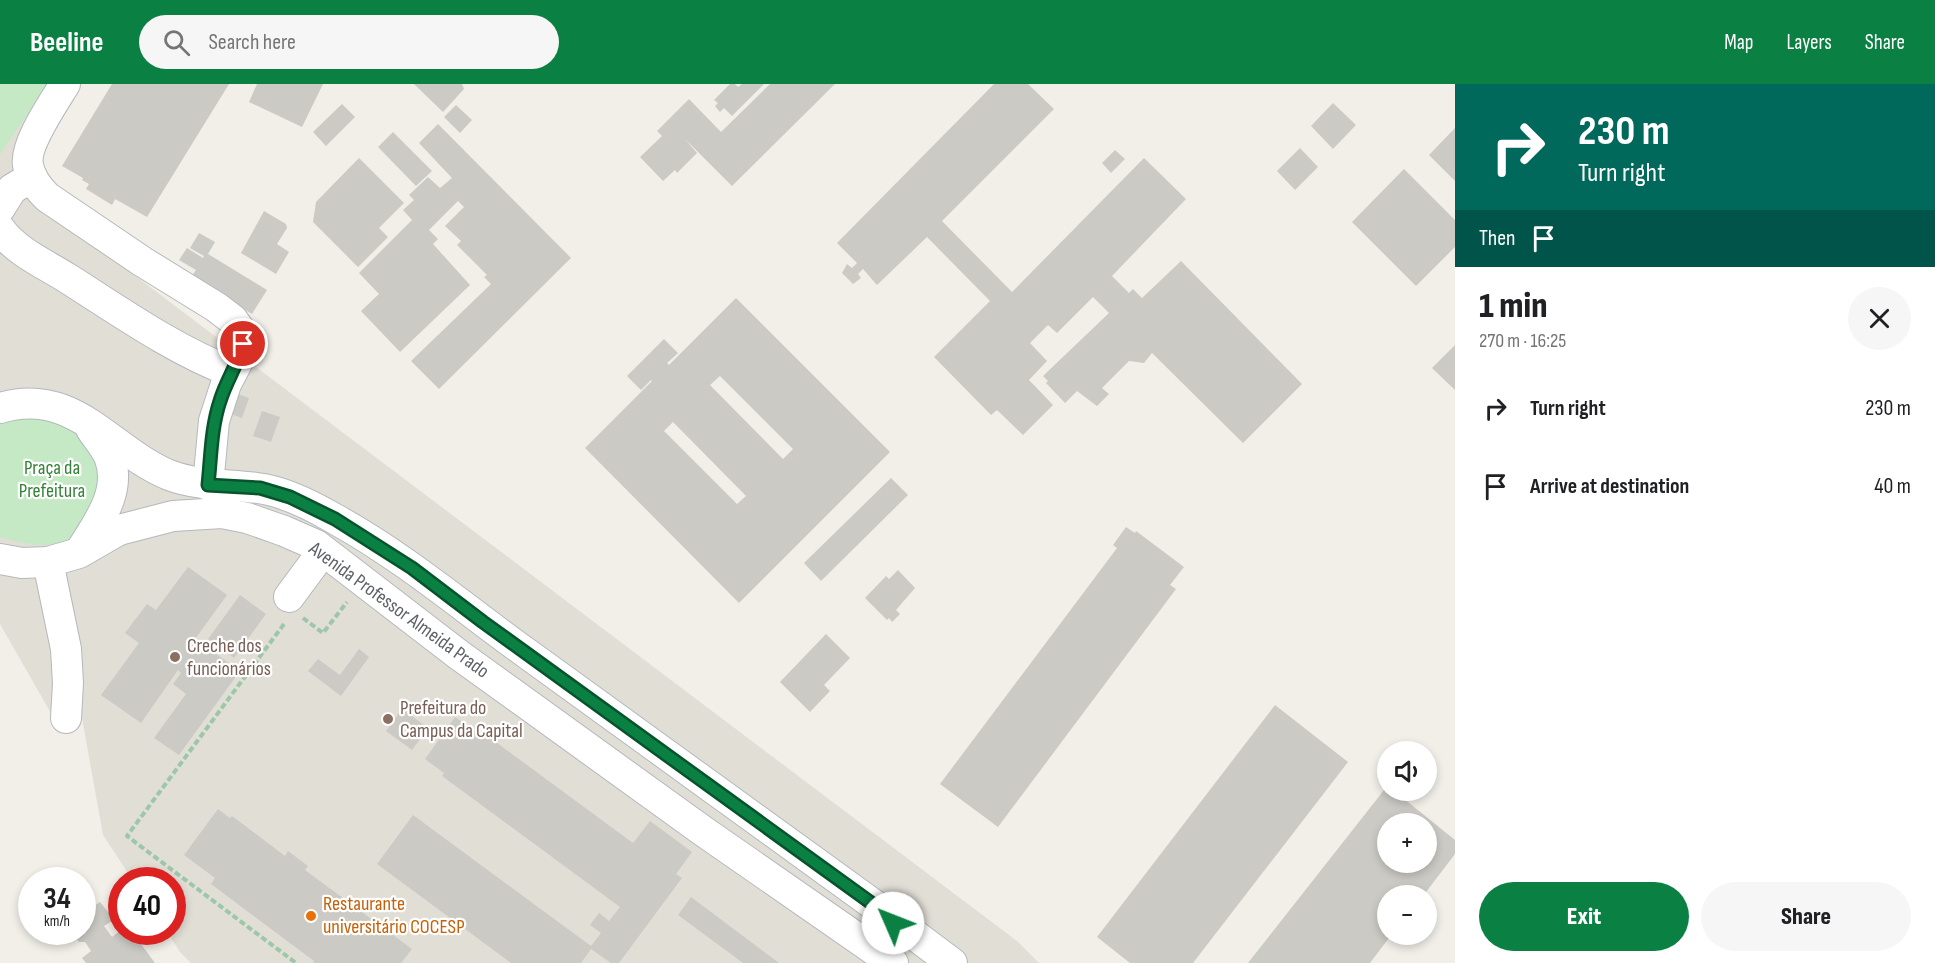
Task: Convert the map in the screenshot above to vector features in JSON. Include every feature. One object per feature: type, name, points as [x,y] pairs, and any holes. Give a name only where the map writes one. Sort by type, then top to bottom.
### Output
[{"type":"street","points":[[65,84],[31,147],[27,164],[36,186],[47,197],[233,320],[240,330],[243,344],[239,359],[226,384],[214,421],[208,485]]},
{"type":"street","points":[[0,208],[12,189],[32,177]]},
{"type":"street","points":[[0,229],[18,247],[130,318],[211,364],[232,372]]},
{"type":"street","name":"Avenida Professor Almeida Prado","points":[[5,402],[40,404],[64,409],[86,420],[152,466],[170,475],[208,485],[260,488],[290,497],[335,519],[412,568],[942,955]]},
{"type":"street","points":[[79,553],[100,520],[110,497],[113,478],[109,457],[86,420]]},
{"type":"street","name":"Avenida Professor Almeida Prado","points":[[0,559],[22,563],[48,562],[79,553],[119,530],[173,516],[222,513],[247,518],[316,545],[468,662],[892,960]]},
{"type":"street","points":[[292,611],[323,550]]},
{"type":"street","points":[[48,562],[66,649],[68,683],[66,717]]},
{"type":"street","points":[[892,918],[894,928],[891,943],[887,948],[892,960],[916,951],[942,955]]},
{"type":"path","points":[[296,963],[127,836],[292,611],[323,633],[364,580]]},
{"type":"shaded area","points":[[0,84],[76,84],[12,183],[1017,941],[1039,963],[191,963],[175,945],[186,945],[186,867],[124,867],[103,835],[82,718],[52,715],[0,624]]},
{"type":"green space","points":[[0,84],[48,84],[0,154]]},
{"type":"green space","name":"Praça da Prefeitura","points":[[17,415],[54,421],[85,438],[107,481],[87,524],[76,536],[66,541],[44,545],[0,537],[0,416]]},
{"type":"building","points":[[112,84],[229,84],[147,217],[115,199],[112,205],[86,189],[89,184],[82,180],[83,178],[62,166]]},
{"type":"building","points":[[257,84],[323,84],[302,127],[249,102]]},
{"type":"building","points":[[414,84],[462,84],[464,89],[443,112]]},
{"type":"building","points":[[730,84],[738,87],[742,84],[764,84],[732,116],[724,108],[720,112],[715,106],[718,103],[714,100]]},
{"type":"building","points":[[770,84],[835,84],[732,186],[685,139],[697,153],[677,173],[675,170],[663,181],[640,157],[662,136],[657,131],[689,99],[721,132]]},
{"type":"building","points":[[994,84],[1028,84],[1054,109],[942,221],[1012,292],[1144,158],[1186,199],[1112,276],[1129,293],[1133,289],[1142,298],[1181,261],[1302,384],[1243,443],[1152,353],[1144,363],[1129,361],[1102,388],[1109,394],[1097,406],[1077,391],[1065,403],[1046,383],[1048,381],[1043,376],[1109,313],[1093,297],[1057,333],[1048,325],[1030,343],[1047,361],[1029,380],[1053,405],[1023,435],[997,410],[991,415],[934,357],[990,301],[927,237],[877,285],[863,269],[858,274],[861,278],[853,284],[842,273],[847,264],[852,268],[857,263],[837,243]]},
{"type":"building","points":[[1333,103],[1356,125],[1333,149],[1311,126]]},
{"type":"building","points":[[342,104],[355,117],[326,146],[313,132]]},
{"type":"building","points":[[456,105],[472,120],[460,133],[444,117]]},
{"type":"building","points":[[438,124],[571,258],[439,389],[411,361],[491,284],[484,277],[487,275],[457,245],[461,241],[445,226],[464,207],[458,201],[429,230],[438,239],[433,244],[470,285],[400,352],[361,311],[379,294],[359,273],[412,220],[403,210],[414,200],[409,195],[428,177],[440,188],[452,178],[419,143]]},
{"type":"building","points":[[1455,128],[1455,181],[1429,155]]},
{"type":"building","points":[[393,132],[432,171],[416,186],[378,147]]},
{"type":"building","points":[[1300,148],[1318,167],[1295,190],[1277,171]]},
{"type":"building","points":[[1115,150],[1125,159],[1111,173],[1102,163]]},
{"type":"building","points":[[359,158],[404,203],[379,228],[388,237],[358,267],[313,222],[316,202]]},
{"type":"building","points":[[1404,169],[1455,220],[1455,247],[1416,286],[1352,222]]},
{"type":"building","points":[[264,211],[286,224],[287,228],[277,244],[289,252],[276,274],[241,253]]},
{"type":"building","points":[[199,233],[215,242],[208,254],[267,290],[252,314],[191,277],[196,270],[179,260],[187,248],[203,258],[204,256],[190,248]]},
{"type":"building","points":[[736,298],[890,452],[739,603],[585,448],[652,381],[641,390],[627,376],[664,339],[678,353],[667,363],[669,365]],"holes":[[[720,376],[793,449],[783,459],[710,385]],[[673,422],[746,496],[737,504],[664,431]]]},
{"type":"building","points":[[1455,345],[1455,390],[1432,368]]},
{"type":"building","points":[[232,392],[249,398],[242,418],[225,412]]},
{"type":"building","points":[[262,411],[280,417],[271,442],[253,436]]},
{"type":"building","points":[[891,478],[908,495],[821,581],[804,563]]},
{"type":"building","points":[[1126,527],[1135,533],[1136,531],[1184,567],[1170,585],[1176,589],[998,827],[940,784],[1117,548],[1113,545]]},
{"type":"building","name":"Creche dos funcionários","points":[[188,567],[227,595],[195,639],[240,671],[179,755],[154,738],[186,694],[173,684],[181,673],[178,670],[141,723],[101,695],[139,643],[125,633],[147,604],[156,610]]},
{"type":"building","points":[[898,570],[915,588],[896,610],[900,614],[892,622],[889,618],[887,620],[865,598],[886,576],[889,579]]},
{"type":"building","points":[[240,595],[266,614],[234,658],[208,639]]},
{"type":"building","points":[[826,634],[850,658],[824,685],[830,691],[810,712],[780,682]]},
{"type":"building","points":[[359,649],[369,657],[341,696],[308,671],[318,659],[340,675]]},
{"type":"building","points":[[1275,705],[1348,762],[1193,963],[1130,963],[1097,937]]},
{"type":"building","points":[[402,709],[428,728],[412,750],[386,731]]},
{"type":"building","points":[[455,717],[476,732],[478,729],[633,843],[650,821],[692,852],[676,874],[682,878],[619,963],[611,963],[591,949],[581,963],[511,963],[377,864],[413,815],[591,946],[601,933],[590,925],[599,913],[609,921],[620,907],[442,776],[444,773],[425,759]]},
{"type":"building","points":[[1377,799],[1377,801],[1407,801],[1422,813],[1377,813],[1377,873],[1437,873],[1437,825],[1455,840],[1455,854],[1431,885],[1377,885],[1377,945],[1384,945],[1370,963],[1248,963]]},
{"type":"building","name":"Restaurante universitário COCESP","points":[[218,809],[230,818],[232,816],[285,856],[288,851],[308,866],[305,870],[412,949],[401,963],[313,963],[314,961],[211,884],[215,878],[184,855]]},
{"type":"building","points":[[691,897],[779,963],[743,963],[678,915]]},
{"type":"building","points":[[100,902],[108,912],[108,924],[104,926],[108,932],[108,945],[142,945],[155,963],[86,963],[82,958],[91,951],[87,945],[96,945],[96,905]]},
{"type":"place","name":"Creche dos funcionários","points":[[175,657]]},
{"type":"place","name":"Prefeitura do Campus da Capital","points":[[388,719]]},
{"type":"place","name":"Restaurante universitário COCESP","points":[[311,916]]},
{"type":"route","points":[[243,344],[239,359],[226,384],[214,421],[208,485],[260,488],[290,497],[335,519],[412,568],[483,622],[892,918],[893,923]]}]
